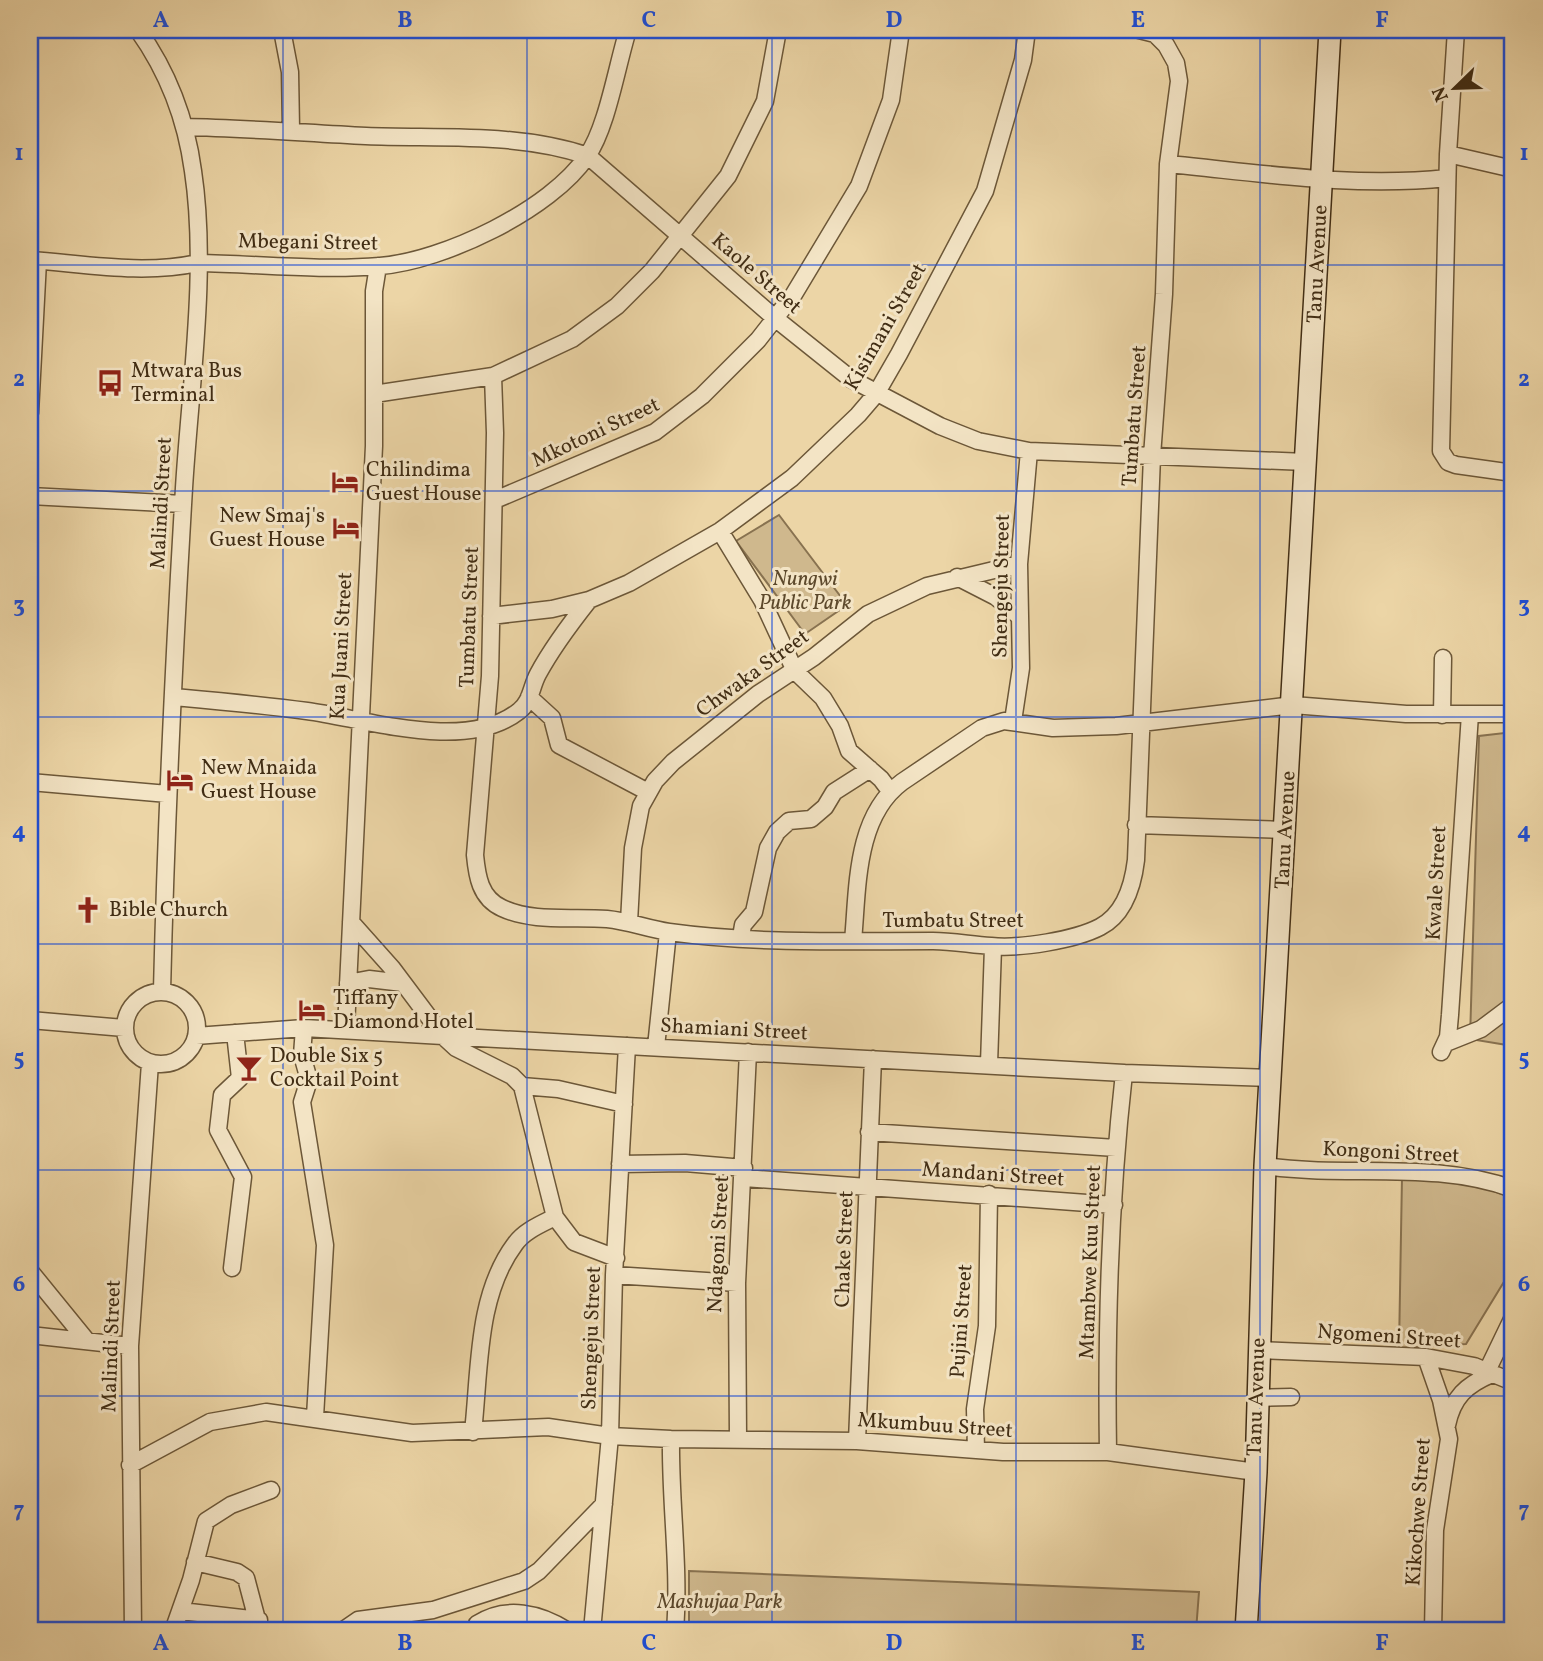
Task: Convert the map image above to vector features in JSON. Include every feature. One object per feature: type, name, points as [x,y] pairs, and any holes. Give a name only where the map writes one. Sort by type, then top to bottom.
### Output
[{"type":"street","name":"Malindi Street","points":[[138,30],[172,89],[184,127],[194,173],[198,263],[168,794],[162,991]]},
{"type":"street","points":[[282,30],[290,72],[291,130]]},
{"type":"street","name":"Mbegani Street","points":[[34,261],[108,269],[175,268],[198,263],[378,266],[427,256],[523,214],[542,202],[588,156],[596,139],[628,30]]},
{"type":"street","points":[[374,394],[492,376],[572,340],[603,318],[652,271],[682,237],[728,176],[760,114],[778,30]]},
{"type":"street","name":"Mkotoni Street","points":[[495,500],[655,432],[702,396],[776,319],[859,186],[891,100],[901,30]]},
{"type":"street","name":"Kisimani Street","points":[[491,615],[552,609],[589,600],[629,583],[720,531],[815,459],[876,394],[985,191],[1023,60],[1027,30]]},
{"type":"street","name":"Tumbatu Street","points":[[492,376],[495,500],[491,615],[475,855],[479,883],[487,898],[500,907],[521,915],[629,922],[668,932],[804,942],[934,941],[993,947],[1071,937],[1097,929],[1114,918],[1132,881],[1143,724],[1152,456],[1164,294],[1168,163],[1180,81],[1176,63],[1162,40],[1149,31],[1139,30]]},
{"type":"street","name":"Tanu Avenue","points":[[1246,1631],[1256,1472],[1265,1166],[1331,30]]},
{"type":"street","points":[[1456,30],[1447,178],[1441,451],[1448,462],[1456,465],[1513,473]]},
{"type":"street","name":"Kaole Street","points":[[184,127],[535,143],[588,156],[776,319],[851,379],[960,435],[1029,451],[1306,462]]},
{"type":"street","points":[[1448,154],[1513,169]]},
{"type":"street","points":[[1168,163],[1293,174],[1323,181],[1390,183],[1447,178]]},
{"type":"street","points":[[30,413],[34,261]]},
{"type":"street","name":"Kua Juani Street","points":[[346,1028],[374,394],[373,291],[378,266]]},
{"type":"street","name":"Shengeju Street","points":[[1013,721],[1021,667],[1019,564],[1029,451]]},
{"type":"street","points":[[30,496],[183,504]]},
{"type":"street","points":[[720,531],[762,600],[795,671],[823,698],[840,726],[849,751],[890,791]]},
{"type":"street","name":"Chwaka Street","points":[[629,922],[637,823],[648,792],[673,762],[758,694],[795,671],[868,614],[903,596],[957,577],[1019,564]]},
{"type":"street","points":[[957,577],[980,587],[1020,617]]},
{"type":"street","points":[[174,697],[267,705],[408,729],[485,728],[521,710],[552,650],[589,600]]},
{"type":"street","points":[[1442,715],[1443,658]]},
{"type":"street","points":[[529,697],[552,718],[559,745],[648,792]]},
{"type":"street","points":[[853,941],[862,853],[876,811],[890,791],[982,728],[994,723],[1013,721],[1053,728],[1143,724],[1293,705],[1442,715],[1513,714]]},
{"type":"street","name":"Kwale Street","points":[[1470,714],[1443,1048],[1481,1030],[1513,1005]]},
{"type":"street","points":[[741,937],[743,925],[754,912],[768,848],[777,832],[789,821],[811,819],[825,807],[834,792],[870,769]]},
{"type":"street","points":[[30,782],[168,794]]},
{"type":"street","points":[[1136,825],[1286,830]]},
{"type":"street","points":[[351,922],[404,983],[443,1036],[456,1048],[512,1076],[522,1086],[555,1217],[575,1242],[615,1267],[737,1283]]},
{"type":"street","points":[[656,1046],[668,932]]},
{"type":"street","points":[[989,1064],[993,947]]},
{"type":"street","points":[[348,983],[369,979],[404,983]]},
{"type":"street","points":[[162,991],[182,998],[195,1015],[196,1037],[187,1054],[170,1063],[150,1062],[132,1049],[124,1028],[129,1009],[143,995],[162,991]]},
{"type":"street","points":[[30,1020],[124,1028]]},
{"type":"street","points":[[304,1028],[302,1055],[309,1080],[302,1102],[325,1245],[315,1417]]},
{"type":"street","name":"Shamiani Street","points":[[196,1037],[304,1028],[346,1028],[443,1036],[1124,1073],[1270,1078]]},
{"type":"street","points":[[232,1268],[243,1177],[218,1130],[222,1095],[240,1078],[235,1033]]},
{"type":"street","name":"Shengeju Street","points":[[592,1631],[610,1436],[615,1267],[627,1046]]},
{"type":"street","name":"Ndagoni Street","points":[[738,1438],[737,1283],[748,1052]]},
{"type":"street","name":"Chake Street","points":[[857,1441],[873,1059]]},
{"type":"street","name":"Malindi Street","points":[[133,1631],[130,1346],[150,1062]]},
{"type":"street","name":"Mtambwe Kuu Street","points":[[1108,1452],[1116,1148],[1124,1073]]},
{"type":"street","points":[[522,1086],[558,1089],[624,1104]]},
{"type":"street","points":[[869,1132],[1116,1148]]},
{"type":"street","name":"Mandani Street","points":[[620,1164],[685,1163],[744,1173],[869,1187],[1114,1205]]},
{"type":"street","name":"Kongoni Street","points":[[1265,1166],[1293,1170],[1453,1174],[1513,1189]]},
{"type":"street","name":"Pujini Street","points":[[976,1450],[975,1409],[987,1326],[989,1194]]},
{"type":"street","points":[[473,1432],[486,1313],[493,1287],[516,1242],[530,1230],[555,1217]]},
{"type":"street","points":[[30,1270],[87,1341]]},
{"type":"street","points":[[1446,1427],[1456,1398],[1489,1372],[1513,1317]]},
{"type":"street","points":[[30,1335],[130,1346]]},
{"type":"street","name":"Ngomeni Street","points":[[1258,1350],[1426,1357],[1474,1366],[1513,1382]]},
{"type":"street","name":"Kikochwe Street","points":[[1426,1357],[1446,1427],[1448,1457],[1435,1530],[1433,1631]]},
{"type":"street","points":[[1257,1398],[1291,1397]]},
{"type":"street","name":"Mkumbuu Street","points":[[130,1465],[210,1422],[266,1412],[412,1433],[548,1427],[610,1436],[671,1439],[857,1441],[976,1450],[1108,1452],[1256,1472]]},
{"type":"street","points":[[671,1439],[671,1502],[677,1588],[675,1631]]},
{"type":"street","points":[[173,1631],[206,1521],[213,1514],[271,1490]]},
{"type":"street","points":[[342,1631],[358,1620],[433,1610],[524,1581],[539,1571],[604,1504]]},
{"type":"street","points":[[181,1611],[259,1625],[246,1578],[237,1572],[195,1562]]},
{"type":"street","points":[[477,1624],[491,1616],[510,1613],[539,1616],[568,1631]]},
{"type":"green space","name":"Nungwi Public Park","points":[[779,515],[847,605],[805,634],[736,541]]},
{"type":"green space","points":[[1513,732],[1513,1046],[1470,1039],[1479,736]]},
{"type":"green space","points":[[1402,1177],[1463,1180],[1513,1198],[1513,1267],[1466,1344],[1399,1348]]},
{"type":"green space","name":"Mashujaa Park","points":[[689,1571],[1199,1592],[1196,1631],[689,1631]]},
{"type":"place","name":"Mtwara Bus Terminal","points":[[110,383]]},
{"type":"place","name":"Chilindima Guest House","points":[[345,482]]},
{"type":"place","name":"New Smaj's Guest House","points":[[346,528]]},
{"type":"place","name":"New Mnaida Guest House","points":[[180,780]]},
{"type":"place","name":"Bible Church","points":[[88,910]]},
{"type":"place","name":"Tiffany Diamond Hotel","points":[[312,1010]]},
{"type":"place","name":"Double Six 5 Cocktail Point","points":[[249,1068]]}]
